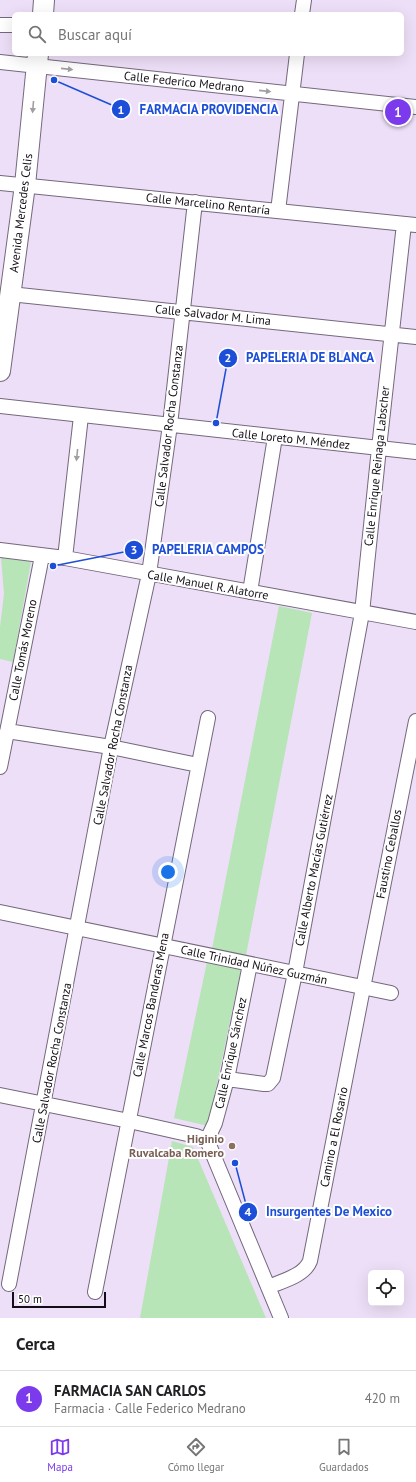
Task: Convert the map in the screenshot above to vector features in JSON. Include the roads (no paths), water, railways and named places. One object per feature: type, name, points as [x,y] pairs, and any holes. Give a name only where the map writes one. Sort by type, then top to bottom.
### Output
[{"type":"main road","points":[[43,12],[44,0]]},
{"type":"main road","name":"Avenida Mercedes Celis","points":[[0,371],[3,320],[10,294],[26,186],[37,60]]},
{"type":"street","points":[[302,12],[304,0]]},
{"type":"street","points":[[0,25],[12,25]]},
{"type":"street","points":[[278,211],[297,56]]},
{"type":"street","name":"Calle Federico Medrano","points":[[0,62],[37,60],[292,94],[416,107]]},
{"type":"street","name":"Calle Marcelino Rentaría","points":[[0,183],[410,225]]},
{"type":"street","name":"Calle Salvador Rocha Constanza","points":[[9,1284],[78,928],[111,748],[149,574],[170,425],[195,202]]},
{"type":"street","name":"Calle Enrique Reinaga Labscher","points":[[362,613],[392,334],[410,225]]},
{"type":"street","name":"Calle Salvador M. Lima","points":[[10,294],[416,337]]},
{"type":"street","name":"Calle Loreto M. Méndez","points":[[0,406],[416,452]]},
{"type":"street","points":[[65,558],[81,416]]},
{"type":"street","points":[[250,592],[274,437]]},
{"type":"street","name":"Calle Manuel R. Alatorre","points":[[0,550],[65,558],[416,622]]},
{"type":"street","name":"Calle Tomás Moreno","points":[[0,767],[42,556]]},
{"type":"street","name":"Calle Alberto Macías Gutiérrez","points":[[227,1079],[264,1084],[268,1084],[272,1080],[295,973],[362,613]]},
{"type":"street","name":"Calle Marcos Banderas Mena","points":[[95,1292],[208,718]]},
{"type":"street","name":"Faustino Ceballos","points":[[363,988],[416,721]]},
{"type":"street","points":[[7,731],[111,748],[198,765]]},
{"type":"street","name":"Calle Trinidad Núñez Guzmán","points":[[0,912],[391,993]]},
{"type":"street","name":"Calle Enrique Sánchez","points":[[207,1140],[215,1123],[227,1079],[250,964]]},
{"type":"street","name":"Camino a El Rosario","points":[[268,1287],[302,1271],[308,1266],[310,1261],[363,988]]},
{"type":"street","points":[[0,1095],[129,1121],[196,1136],[207,1140],[281,1318]]},
{"type":"place","name":"FARMACIA PROVIDENCIA","points":[[54,80]]},
{"type":"place","name":"FARMACIA SAN CARLOS","points":[[398,112]]},
{"type":"place","name":"PAPELERIA DE BLANCA","points":[[216,423]]},
{"type":"place","name":"PAPELERIA CAMPOS","points":[[53,566]]},
{"type":"place","name":"Higinio Ruvalcaba Romero","points":[[232,1146]]},
{"type":"place","name":"Insurgentes De Mexico","points":[[235,1163]]}]
